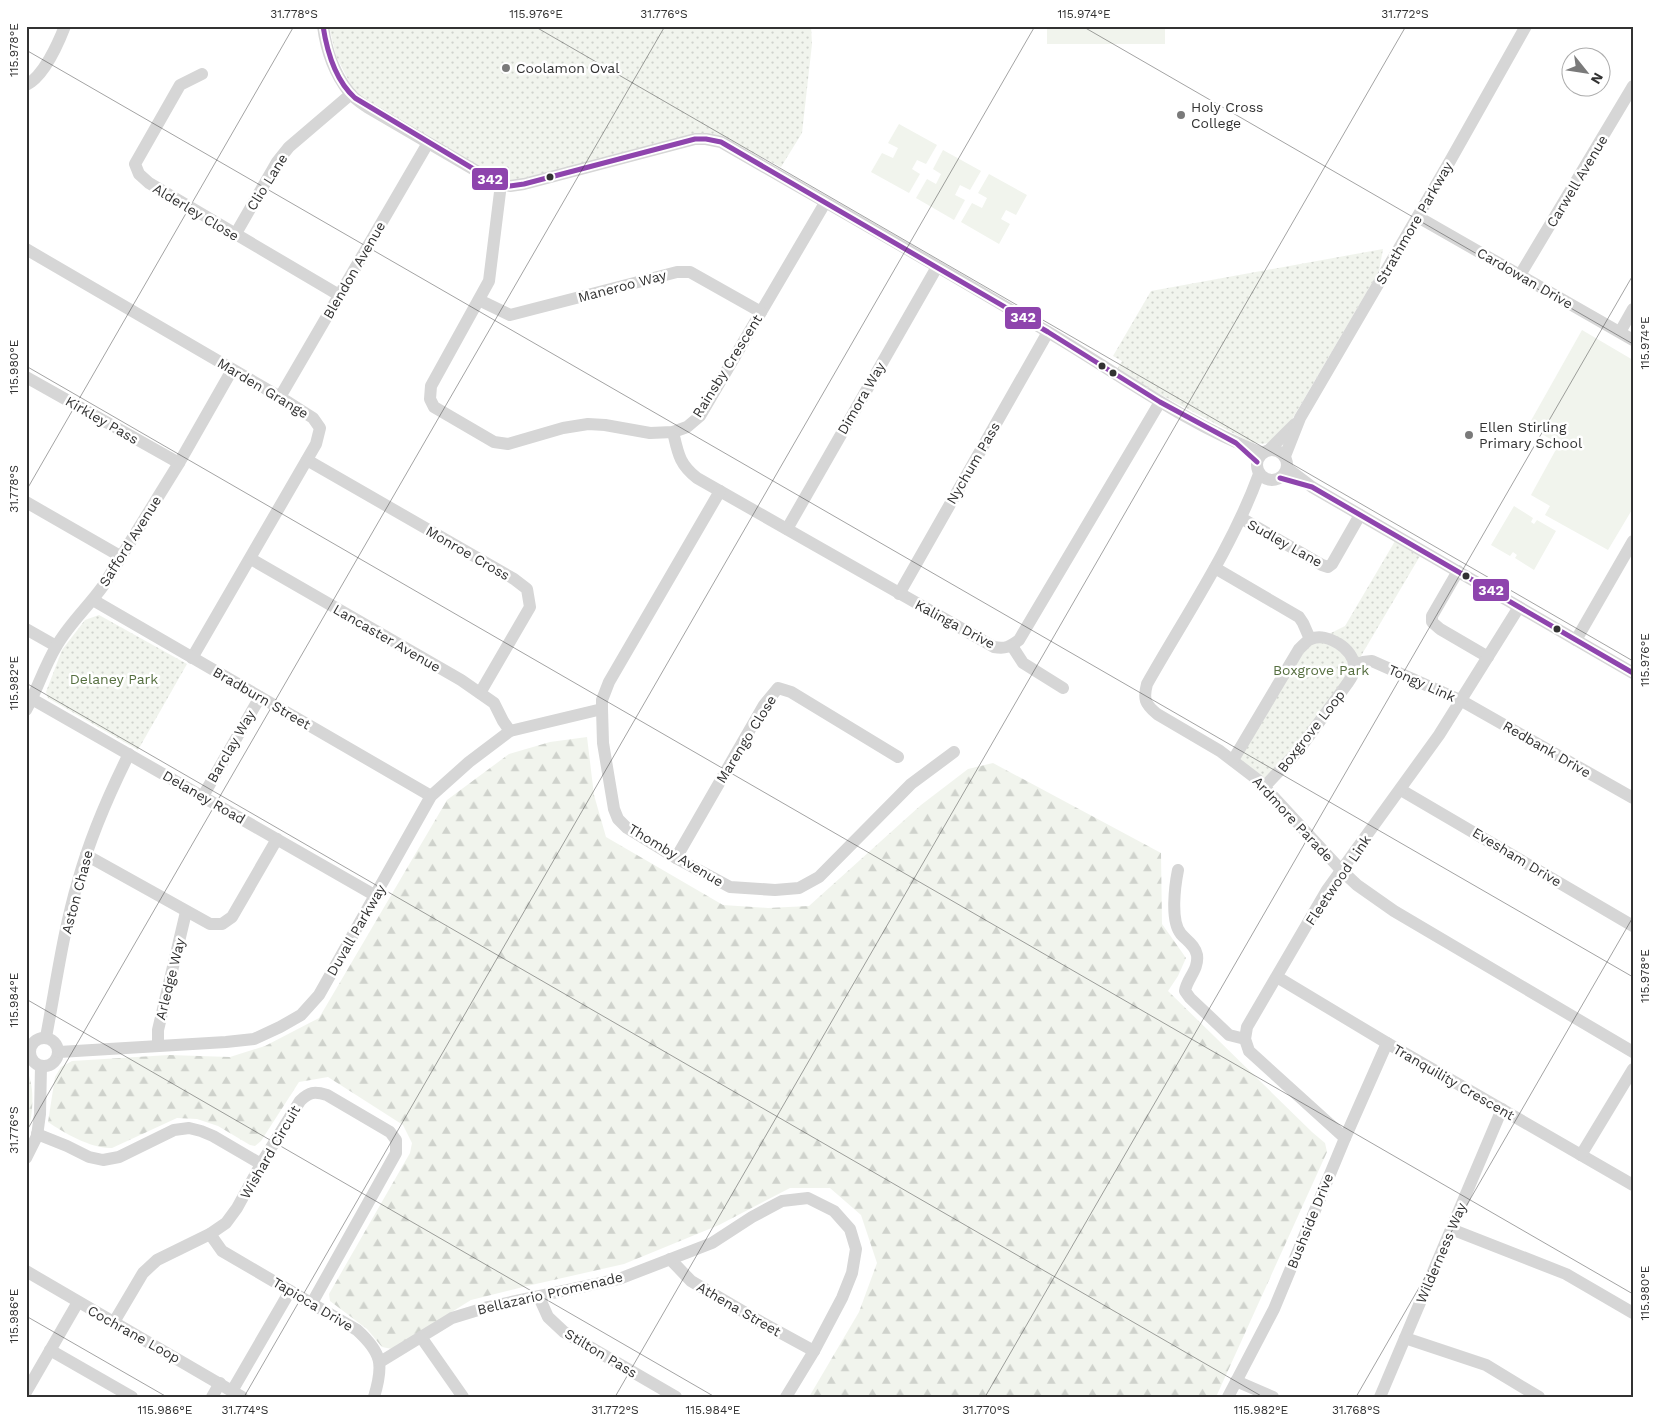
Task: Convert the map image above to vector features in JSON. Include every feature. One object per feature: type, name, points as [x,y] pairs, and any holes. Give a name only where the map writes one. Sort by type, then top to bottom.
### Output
[{"type":"street","points":[[26,85],[40,74],[59,40],[64,26]]},
{"type":"street","points":[[323,26],[325,39],[334,66],[351,94],[367,107],[497,183],[510,186],[524,184],[695,140],[706,139],[720,142],[1048,332],[1160,402],[1312,487],[1633,673]]},
{"type":"street","name":"Strathmore Parkway","points":[[1271,465],[1418,217],[1526,26]]},
{"type":"street","name":"Alderley Close","points":[[202,74],[180,85],[135,164],[138,174],[148,183],[339,295]]},
{"type":"street","name":"Carwell Avenue","points":[[1520,275],[1633,86]]},
{"type":"street","name":"Clio Lane","points":[[235,235],[283,154],[351,94]]},
{"type":"street","name":"Blendon Avenue","points":[[280,397],[428,143]]},
{"type":"street","name":"Rainsby Crescent","points":[[501,184],[489,281],[430,386],[430,399],[434,407],[494,442],[508,444],[563,428],[588,424],[650,433],[673,432],[688,427],[700,416],[825,203]]},
{"type":"street","name":"Cardowan Drive","points":[[1418,217],[1633,340]]},
{"type":"street","name":"Marden Grange","points":[[26,249],[280,397],[313,418],[320,428],[316,444],[192,658]]},
{"type":"street","name":"Dimora Way","points":[[786,529],[936,267]]},
{"type":"street","name":"Maneroo Way","points":[[478,300],[510,315],[677,272],[690,272],[761,312]]},
{"type":"street","points":[[1620,332],[1633,309]]},
{"type":"street","name":"Nychum Pass","points":[[899,594],[1048,332]]},
{"type":"street","name":"Safford Avenue","points":[[29,704],[56,646],[83,609],[93,600],[178,463],[232,370]]},
{"type":"street","name":"Kirkley Pass","points":[[26,377],[178,463]]},
{"type":"street","name":"Kalinga Drive","points":[[673,432],[678,456],[687,470],[899,594],[994,647],[1004,648],[1012,646],[1019,640],[1160,402]]},
{"type":"street","name":"Monroe Cross","points":[[306,460],[514,579],[527,589],[530,607],[480,693]]},
{"type":"street","name":"Ardmore Parade","points":[[1271,465],[1248,504],[1215,568],[1147,684],[1144,696],[1149,706],[1157,714],[1233,760],[1265,786],[1357,885],[1394,911],[1633,1052]]},
{"type":"street","name":"Thomby Avenue","points":[[720,491],[609,682],[602,700],[604,743],[614,809],[618,818],[627,828],[676,858],[730,887],[775,890],[799,888],[819,877],[911,784],[954,752]]},
{"type":"street","points":[[26,502],[120,556]]},
{"type":"street","name":"Sudley Lane","points":[[1241,518],[1322,565],[1328,566],[1332,564],[1360,515]]},
{"type":"street","points":[[1576,640],[1633,541]]},
{"type":"street","name":"Lancaster Avenue","points":[[250,559],[461,680],[494,703],[510,731]]},
{"type":"street","points":[[1215,568],[1298,617],[1303,623],[1310,639]]},
{"type":"street","points":[[1458,572],[1432,616],[1432,622],[1440,629],[1488,657]]},
{"type":"street","name":"Bradburn Street","points":[[93,600],[431,796]]},
{"type":"street","name":"Fleetwood Link","points":[[1245,1039],[1247,1027],[1327,890],[1401,790],[1462,701],[1519,607]]},
{"type":"street","points":[[26,629],[56,646]]},
{"type":"street","points":[[1233,760],[1299,649],[1310,639],[1319,637],[1330,640],[1348,650],[1354,666]]},
{"type":"street","points":[[1012,646],[1023,663],[1064,688]]},
{"type":"street","name":"Tongy Link","points":[[1354,666],[1363,662],[1372,662],[1462,701]]},
{"type":"street","name":"Boxgrove Loop","points":[[1265,786],[1298,752],[1348,684],[1353,674],[1354,666]]},
{"type":"street","name":"Marengo Close","points":[[676,858],[764,705],[778,688],[791,692],[898,757]]},
{"type":"street","name":"Barclay Way","points":[[203,796],[260,697]]},
{"type":"street","name":"Redbank Drive","points":[[1462,701],[1633,798]]},
{"type":"street","name":"Delaney Road","points":[[29,704],[130,754],[376,896]]},
{"type":"street","name":"Duvall Parkway","points":[[58,1052],[254,1039],[301,1015],[319,995],[431,796],[469,762],[510,731],[602,709]]},
{"type":"street","name":"Aston Chase","points":[[46,1038],[66,932],[86,855],[118,775],[130,754]]},
{"type":"street","name":"Evesham Drive","points":[[1401,790],[1633,926]]},
{"type":"street","points":[[86,855],[186,912],[210,924],[222,924],[232,917],[277,839]]},
{"type":"street","points":[[1178,870],[1174,894],[1177,927],[1180,933],[1194,946],[1197,954],[1197,965],[1186,984],[1185,991],[1190,998],[1229,1034],[1245,1039],[1249,1051],[1345,1138]]},
{"type":"street","name":"Arledge Way","points":[[158,1046],[158,1030],[186,912]]},
{"type":"street","name":"Tranquility Crescent","points":[[1277,977],[1633,1185]]},
{"type":"street","points":[[46,1038],[55,1042],[58,1052],[53,1063],[48,1066],[41,1066],[33,1061],[28,1048],[35,1041],[46,1038]]},
{"type":"street","name":"Bushside Drive","points":[[1228,1397],[1274,1309],[1345,1138],[1387,1043]]},
{"type":"street","points":[[26,1158],[37,1134],[40,1114],[41,1066]]},
{"type":"street","points":[[1581,1155],[1633,1069]]},
{"type":"street","name":"Wishard Circuit","points":[[114,1322],[138,1281],[157,1260],[210,1234],[226,1223],[237,1208],[300,1100],[309,1093],[317,1092],[327,1095],[390,1132],[396,1140],[396,1154],[312,1303]]},
{"type":"street","name":"Wilderness Way","points":[[1380,1397],[1502,1109]]},
{"type":"street","points":[[37,1134],[89,1157],[103,1160],[119,1157],[174,1130],[189,1128],[202,1130],[261,1164]]},
{"type":"street","name":"Bellazario Promenade","points":[[380,1362],[452,1318],[488,1307],[618,1279],[712,1242],[782,1201],[808,1198],[834,1211],[850,1229],[856,1249],[852,1273],[842,1298],[814,1351],[786,1397]]},
{"type":"street","points":[[1451,1229],[1566,1274],[1633,1313]]},
{"type":"street","name":"Tapioca Drive","points":[[210,1234],[222,1251],[356,1330],[367,1340],[380,1362]]},
{"type":"street","name":"Athena Street","points":[[670,1258],[691,1281],[814,1351]]},
{"type":"street","name":"Cochrane Loop","points":[[26,1270],[237,1394]]},
{"type":"street","points":[[237,1394],[290,1291]]},
{"type":"street","name":"Stilton Pass","points":[[539,1297],[548,1317],[564,1332],[676,1397]]},
{"type":"street","points":[[26,1392],[78,1302]]},
{"type":"street","points":[[421,1337],[464,1397]]},
{"type":"street","points":[[1405,1338],[1486,1365],[1539,1397]]},
{"type":"street","points":[[50,1350],[132,1397]]},
{"type":"street","points":[[374,1397],[381,1376],[380,1362]]},
{"type":"street","points":[[1236,1381],[1273,1397]]},
{"type":"street","points":[[212,1397],[220,1383]]},
{"type":"green space","points":[[329,26],[811,26],[812,44],[802,133],[781,167],[724,138],[514,181],[498,179],[373,106],[354,91],[336,56]]},
{"type":"green space","points":[[1047,26],[1165,26],[1165,44],[1047,44]]},
{"type":"green space","points":[[899,124],[937,145],[926,164],[917,160],[912,169],[920,174],[909,193],[871,172],[882,153],[893,158],[898,148],[888,143]]},
{"type":"green space","points":[[943,150],[981,171],[970,190],[960,185],[955,195],[965,200],[954,220],[916,198],[927,179],[936,184],[941,174],[933,169]]},
{"type":"green space","points":[[989,174],[1027,195],[1016,215],[1006,210],[1001,219],[1010,224],[999,244],[961,222],[972,203],[982,208],[987,198],[978,193]]},
{"type":"green space","points":[[1383,249],[1379,271],[1287,428],[1270,442],[1261,444],[1248,441],[1116,371],[1122,361],[1113,356],[1151,291]]},
{"type":"green space","points":[[1582,330],[1633,360],[1633,508],[1608,550],[1545,515],[1550,506],[1531,495],[1559,444],[1528,426]]},
{"type":"green space","points":[[1514,506],[1533,518],[1531,522],[1534,524],[1537,520],[1556,531],[1534,570],[1515,558],[1517,555],[1513,552],[1510,556],[1491,545]]},
{"type":"green space","name":"Boxgrove Park","points":[[1398,536],[1423,551],[1355,666],[1265,786],[1233,760],[1299,649],[1345,626]]},
{"type":"green space","name":"Delaney Park","points":[[99,615],[187,664],[138,750],[48,698],[46,692],[62,650],[85,620]]},
{"type":"green space","points":[[587,737],[594,795],[606,837],[723,905],[768,908],[809,906],[921,805],[968,769],[993,763],[1161,853],[1162,924],[1186,958],[1178,976],[1168,991],[1325,1143],[1327,1152],[1216,1397],[809,1397],[859,1312],[877,1263],[861,1215],[830,1188],[790,1188],[719,1225],[624,1264],[471,1300],[392,1349],[382,1347],[367,1329],[330,1301],[329,1294],[410,1153],[412,1143],[403,1125],[328,1077],[299,1082],[261,1141],[255,1146],[218,1126],[197,1119],[177,1118],[112,1148],[104,1148],[87,1143],[48,1122],[55,1077],[61,1067],[72,1061],[169,1055],[230,1057],[265,1046],[319,1018],[447,800],[509,754],[550,742]]},
{"type":"green space","points":[[26,1069],[31,1085],[32,1103],[26,1137]]},
{"type":"transit line","name":"342","points":[[323,26],[333,65],[342,83],[355,98],[497,183],[510,186],[524,184],[695,139],[721,142],[1048,332],[1160,402],[1236,443],[1257,462]]},
{"type":"transit line","name":"342","points":[[1280,478],[1312,487],[1633,673]]},
{"type":"place","name":"Coolamon Oval","points":[[506,68]]},
{"type":"place","name":"Holy Cross College","points":[[1181,115]]},
{"type":"place","name":"Ellen Stirling Primary School","points":[[1469,435]]}]
